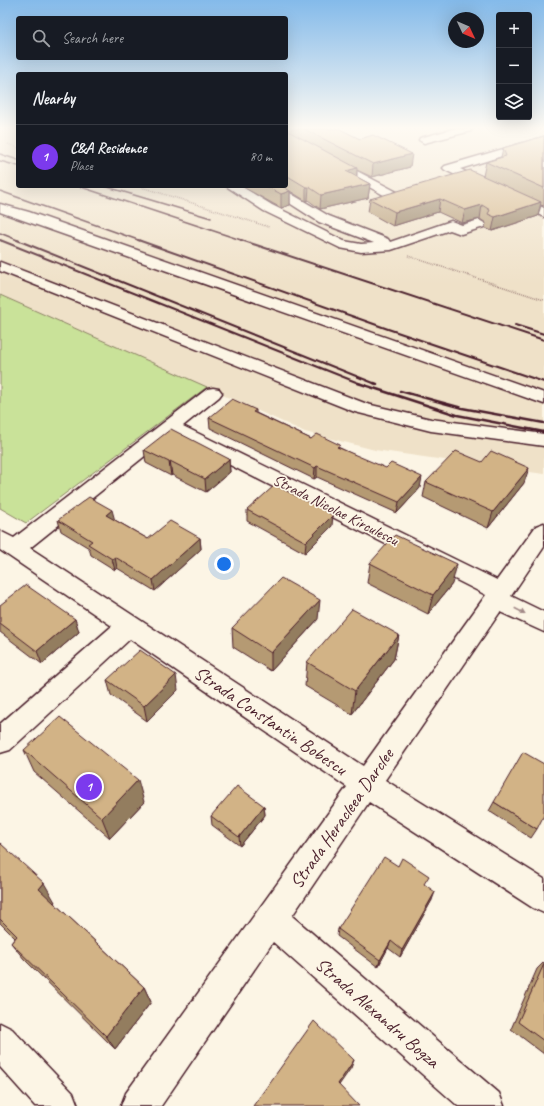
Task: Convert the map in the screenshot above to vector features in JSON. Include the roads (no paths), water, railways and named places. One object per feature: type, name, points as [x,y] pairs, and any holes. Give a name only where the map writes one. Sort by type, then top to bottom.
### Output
[{"type":"street","points":[[367,181],[395,196]]},
{"type":"street","points":[[476,181],[544,213]]},
{"type":"street","points":[[235,188],[268,208],[340,244],[362,248],[391,246],[451,225],[461,230],[478,224]]},
{"type":"street","points":[[273,188],[324,219],[391,246]]},
{"type":"street","points":[[0,208],[24,215],[544,399]]},
{"type":"street","points":[[0,266],[361,408],[432,425],[544,440]]},
{"type":"street","points":[[8,544],[170,427],[213,393]]},
{"type":"street","name":"Strada Nicolae Kirculescu","points":[[170,427],[499,595],[544,623]]},
{"type":"street","name":"Strada Heracleea Darclee","points":[[139,1106],[544,531]]},
{"type":"street","name":"Strada Constantin Bobescu","points":[[8,544],[366,784],[544,897]]},
{"type":"street","points":[[0,741],[129,625]]},
{"type":"street","name":"Strada Alexandru Bogza","points":[[271,919],[486,1106]]},
{"type":"street","points":[[0,1041],[60,1106]]},
{"type":"railway","points":[[84,188],[244,241]]},
{"type":"railway","points":[[111,188],[211,218]]},
{"type":"railway","points":[[0,191],[141,241]]},
{"type":"railway","points":[[0,233],[20,241]]},
{"type":"railway","points":[[2,241],[0,240],[361,384]]},
{"type":"railway","points":[[17,240],[376,384]]},
{"type":"railway","points":[[138,240],[388,329],[544,382]]},
{"type":"railway","points":[[241,240],[544,340]]},
{"type":"railway","points":[[515,325],[544,334]]},
{"type":"railway","points":[[361,384],[457,415],[544,432]]},
{"type":"railway","points":[[400,391],[462,408],[544,423]]},
{"type":"place","name":"C&A Residence","points":[[89,787]]}]
